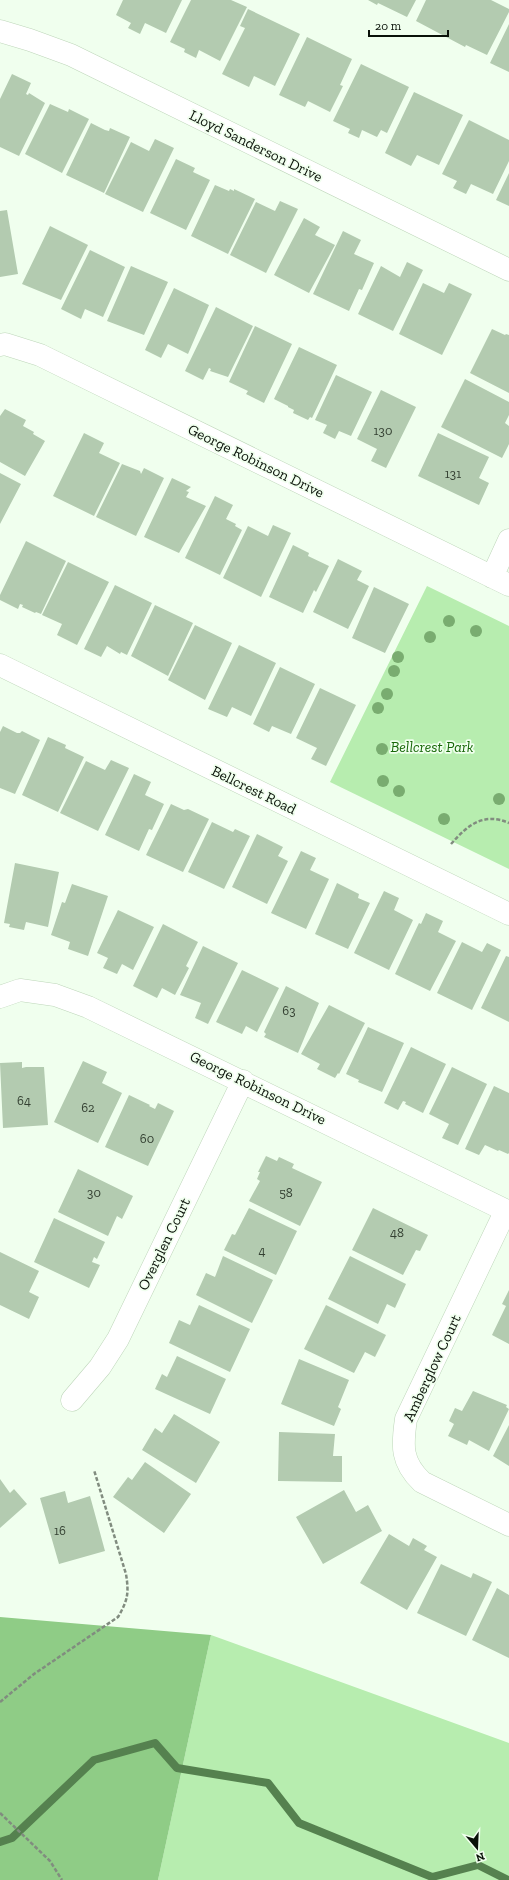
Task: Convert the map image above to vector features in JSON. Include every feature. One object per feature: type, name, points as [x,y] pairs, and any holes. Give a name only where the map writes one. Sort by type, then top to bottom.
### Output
[{"type":"street","name":"Lloyd Sanderson Drive","points":[[0,31],[30,40],[70,56],[509,270]]},
{"type":"street","name":"George Robinson Drive","points":[[0,345],[5,344],[40,355],[500,581]]},
{"type":"street","points":[[500,581],[509,540]]},
{"type":"street","name":"Bellcrest Road","points":[[0,665],[509,914]]},
{"type":"street","name":"George Robinson Drive","points":[[0,997],[20,990],[55,994],[88,1007],[508,1211]]},
{"type":"street","name":"Overglen Court","points":[[72,1400],[100,1367],[118,1339],[243,1081]]},
{"type":"street","name":"Amberglow Court","points":[[508,1211],[406,1419],[403,1440],[406,1460],[412,1472],[422,1482],[509,1525]]},
{"type":"path","points":[[451,844],[464,829],[478,821],[494,818],[509,823]]},
{"type":"path","points":[[0,1702],[34,1674],[118,1617],[125,1606],[129,1591],[126,1574],[94,1470]]},
{"type":"path","points":[[0,1813],[50,1861],[62,1880]]},
{"type":"green space","name":"Bellcrest Park","points":[[427,586],[509,626],[509,869],[330,782]]},
{"type":"green space","points":[[0,1617],[211,1635],[158,1880],[0,1880]]},
{"type":"green space","points":[[211,1635],[509,1743],[509,1880],[158,1880]]},
{"type":"building","points":[[123,0],[182,0],[166,33],[145,23],[140,34],[128,28],[131,23],[116,15]]},
{"type":"building","points":[[191,0],[231,0],[247,7],[220,61],[199,50],[196,58],[184,52],[185,49],[170,42]]},
{"type":"building","points":[[368,0],[416,0],[407,17],[378,3],[377,5]]},
{"type":"building","points":[[426,0],[491,0],[509,9],[509,12],[487,55],[466,45],[465,47],[416,21]]},
{"type":"building","points":[[248,9],[300,34],[275,86],[254,76],[249,87],[222,74],[245,28],[240,26]]},
{"type":"building","points":[[509,24],[509,72],[490,63]]},
{"type":"building","points":[[307,37],[352,59],[340,85],[343,86],[330,112],[308,101],[305,107],[279,95]]},
{"type":"building","points":[[361,64],[409,87],[387,133],[381,130],[377,137],[362,130],[359,138],[348,133],[350,129],[333,121]]},
{"type":"building","points":[[12,74],[31,83],[26,94],[28,95],[29,93],[45,103],[19,156],[0,147],[0,99]]},
{"type":"building","points":[[414,92],[463,115],[439,165],[417,155],[411,166],[385,153]]},
{"type":"building","points":[[50,104],[68,112],[69,109],[89,119],[62,173],[25,154]]},
{"type":"building","points":[[469,120],[509,140],[509,161],[493,194],[471,184],[466,194],[453,188],[457,181],[442,174]]},
{"type":"building","points":[[91,123],[105,130],[109,131],[110,128],[130,137],[104,193],[66,175]]},
{"type":"building","points":[[155,139],[174,148],[143,212],[105,194],[131,142],[149,151]]},
{"type":"building","points":[[176,159],[195,168],[193,172],[210,180],[186,230],[150,213]]},
{"type":"building","points":[[509,173],[509,206],[496,200]]},
{"type":"building","points":[[215,185],[229,191],[230,189],[234,191],[234,189],[255,199],[228,254],[191,236]]},
{"type":"building","points":[[280,201],[298,209],[266,273],[230,255],[256,202],[275,211]]},
{"type":"building","points":[[7,210],[18,274],[0,277],[0,211]]},
{"type":"building","points":[[304,218],[320,227],[315,235],[335,245],[309,293],[274,275]]},
{"type":"building","points":[[50,226],[88,245],[61,300],[22,284]]},
{"type":"building","points":[[343,231],[361,240],[354,254],[374,263],[362,290],[359,289],[349,311],[313,294]]},
{"type":"building","points":[[90,250],[125,267],[103,317],[85,309],[81,319],[61,309]]},
{"type":"building","points":[[407,262],[423,270],[393,331],[358,314],[381,266],[400,277]]},
{"type":"building","points":[[131,266],[168,282],[144,335],[107,321]]},
{"type":"building","points":[[423,283],[444,293],[449,283],[472,294],[442,355],[399,334]]},
{"type":"building","points":[[174,288],[209,305],[188,354],[168,344],[161,358],[145,350]]},
{"type":"building","points":[[216,307],[253,326],[228,377],[210,371],[211,369],[209,368],[203,380],[185,371]]},
{"type":"building","points":[[255,326],[292,344],[264,403],[246,394],[248,391],[229,382]]},
{"type":"building","points":[[492,329],[505,335],[509,335],[509,393],[470,373]]},
{"type":"building","points":[[299,347],[337,365],[312,418],[310,417],[308,420],[293,413],[294,410],[274,399]]},
{"type":"building","points":[[336,375],[372,392],[351,436],[339,431],[335,439],[323,433],[327,425],[315,420]]},
{"type":"building","points":[[465,379],[509,402],[509,415],[505,423],[509,426],[509,444],[502,458],[441,427]]},
{"type":"building","points":[[381,390],[416,407],[386,468],[371,461],[377,449],[357,439]]},
{"type":"building","points":[[5,409],[26,420],[23,426],[34,432],[33,434],[45,441],[25,476],[0,462],[0,416]]},
{"type":"building","points":[[84,433],[104,443],[99,453],[120,463],[94,516],[53,496]]},
{"type":"building","points":[[438,433],[489,457],[479,478],[489,483],[479,505],[418,476]]},
{"type":"building","points":[[122,464],[140,471],[141,474],[144,468],[164,478],[136,536],[96,517]]},
{"type":"building","points":[[0,473],[21,484],[0,524]]},
{"type":"building","points":[[172,478],[191,487],[186,491],[189,492],[186,497],[206,506],[179,553],[144,537]]},
{"type":"building","points":[[215,496],[233,505],[226,519],[236,524],[235,526],[242,530],[220,575],[185,558]]},
{"type":"building","points":[[273,525],[291,533],[261,597],[223,578],[248,526],[268,536]]},
{"type":"building","points":[[26,541],[66,561],[41,614],[22,607],[23,605],[20,604],[18,609],[0,600],[0,595]]},
{"type":"building","points":[[293,545],[309,553],[308,556],[329,566],[316,592],[314,590],[303,613],[269,597]]},
{"type":"building","points":[[338,559],[362,571],[357,580],[369,586],[348,629],[313,612]]},
{"type":"building","points":[[68,562],[109,582],[77,645],[57,635],[62,624],[42,615]]},
{"type":"building","points":[[115,585],[152,603],[127,655],[121,652],[120,654],[107,646],[101,657],[84,649]]},
{"type":"building","points":[[374,587],[409,604],[385,653],[352,638]]},
{"type":"building","points":[[155,605],[193,623],[168,676],[131,656]]},
{"type":"building","points":[[195,625],[232,643],[205,700],[168,680]]},
{"type":"building","points":[[239,645],[276,663],[251,716],[232,707],[227,717],[208,709]]},
{"type":"building","points":[[280,667],[315,684],[291,734],[272,726],[269,732],[253,724]]},
{"type":"building","points":[[320,688],[356,705],[326,766],[311,759],[317,748],[296,738]]},
{"type":"building","points":[[3,726],[17,733],[22,731],[40,740],[15,794],[0,788],[0,732]]},
{"type":"building","points":[[48,737],[66,745],[65,748],[84,757],[58,812],[22,795]]},
{"type":"building","points":[[111,760],[129,768],[98,831],[60,813],[86,761],[105,770]]},
{"type":"building","points":[[134,774],[151,782],[145,795],[164,804],[152,830],[149,829],[139,851],[105,835]]},
{"type":"building","points":[[171,804],[184,810],[188,809],[209,819],[183,872],[146,855]]},
{"type":"building","points":[[212,822],[233,832],[235,829],[250,836],[224,889],[188,872]]},
{"type":"building","points":[[257,834],[283,847],[278,856],[288,861],[267,904],[232,887]]},
{"type":"building","points":[[301,851],[316,858],[310,870],[329,879],[306,929],[271,913]]},
{"type":"building","points":[[15,863],[59,872],[48,927],[26,922],[24,930],[9,927],[10,924],[4,923]]},
{"type":"building","points":[[337,883],[359,894],[358,898],[370,903],[348,949],[315,934]]},
{"type":"building","points":[[72,884],[108,896],[88,956],[68,949],[70,942],[51,935],[62,902],[65,903]]},
{"type":"building","points":[[384,891],[399,898],[394,910],[413,920],[389,970],[354,953]]},
{"type":"building","points":[[118,910],[154,927],[133,970],[122,964],[117,974],[103,968],[108,958],[97,953]]},
{"type":"building","points":[[426,913],[443,921],[438,932],[456,941],[430,991],[395,974],[419,923],[421,924]]},
{"type":"building","points":[[163,924],[198,942],[186,966],[189,968],[175,995],[162,988],[157,998],[133,986]]},
{"type":"building","points":[[462,942],[482,952],[487,943],[501,950],[472,1010],[437,993]]},
{"type":"building","points":[[203,946],[238,963],[208,1024],[195,1018],[201,1003],[180,995]]},
{"type":"building","points":[[506,956],[509,957],[509,1022],[481,1008]]},
{"type":"building","points":[[242,970],[279,988],[257,1032],[246,1026],[242,1034],[216,1022]]},
{"type":"building","points":[[286,986],[319,1003],[298,1053],[264,1037],[266,1034],[264,1032]]},
{"type":"building","points":[[329,1005],[365,1023],[339,1074],[338,1073],[335,1078],[317,1069],[320,1064],[301,1054]]},
{"type":"building","points":[[368,1027],[404,1043],[382,1092],[358,1082],[359,1080],[346,1074]]},
{"type":"building","points":[[411,1047],[446,1064],[423,1113],[405,1104],[406,1102],[403,1101],[398,1110],[384,1103]]},
{"type":"building","points":[[83,1061],[107,1072],[102,1083],[122,1093],[98,1143],[54,1122]]},
{"type":"building","points":[[22,1062],[22,1068],[44,1067],[48,1125],[3,1128],[0,1063]]},
{"type":"building","points":[[452,1067],[487,1084],[458,1145],[442,1138],[449,1124],[429,1114]]},
{"type":"building","points":[[494,1086],[509,1093],[509,1153],[498,1151],[485,1145],[479,1155],[465,1149]]},
{"type":"building","points":[[129,1095],[155,1109],[158,1103],[174,1111],[148,1166],[105,1147]]},
{"type":"building","points":[[266,1156],[277,1161],[279,1157],[294,1164],[292,1168],[322,1182],[300,1226],[249,1201],[260,1181],[257,1179],[260,1172],[258,1172]]},
{"type":"building","points":[[78,1169],[133,1196],[122,1219],[117,1216],[108,1236],[58,1212]]},
{"type":"building","points":[[249,1208],[297,1231],[276,1275],[224,1250],[232,1234],[235,1235]]},
{"type":"building","points":[[373,1208],[428,1235],[420,1251],[416,1250],[403,1275],[352,1250]]},
{"type":"building","points":[[54,1218],[105,1242],[97,1259],[94,1257],[92,1262],[100,1265],[89,1288],[34,1262]]},
{"type":"building","points":[[0,1252],[39,1271],[29,1292],[39,1297],[29,1319],[0,1305]]},
{"type":"building","points":[[223,1256],[273,1280],[252,1323],[196,1295],[206,1273],[215,1277]]},
{"type":"building","points":[[350,1256],[406,1284],[395,1308],[387,1304],[378,1324],[328,1299]]},
{"type":"building","points":[[509,1290],[509,1344],[492,1335],[506,1306],[502,1304]]},
{"type":"building","points":[[199,1305],[250,1329],[230,1372],[169,1343],[179,1320],[190,1325]]},
{"type":"building","points":[[326,1305],[386,1335],[375,1357],[365,1352],[354,1373],[304,1349]]},
{"type":"building","points":[[177,1356],[226,1379],[210,1414],[155,1389],[162,1374],[167,1377]]},
{"type":"building","points":[[299,1359],[349,1380],[338,1407],[341,1409],[334,1426],[281,1404]]},
{"type":"building","points":[[473,1391],[507,1405],[506,1407],[509,1409],[489,1451],[469,1440],[467,1445],[448,1436],[454,1424],[449,1421],[455,1408],[462,1411]]},
{"type":"building","points":[[174,1414],[220,1442],[196,1483],[142,1450],[155,1428],[162,1433]]},
{"type":"building","points":[[509,1425],[509,1466],[493,1456]]},
{"type":"building","points":[[279,1432],[335,1434],[333,1456],[342,1456],[342,1482],[278,1481]]},
{"type":"building","points":[[145,1462],[191,1494],[164,1533],[113,1497],[128,1477],[132,1480]]},
{"type":"building","points":[[0,1479],[10,1493],[14,1489],[27,1504],[0,1528]]},
{"type":"building","points":[[344,1490],[356,1512],[368,1505],[382,1531],[323,1564],[296,1517]]},
{"type":"building","points":[[65,1491],[68,1503],[90,1496],[105,1551],[59,1564],[40,1498]]},
{"type":"building","points":[[389,1534],[409,1546],[413,1538],[427,1546],[424,1550],[437,1557],[407,1610],[360,1583]]},
{"type":"building","points":[[441,1564],[471,1578],[473,1573],[492,1582],[466,1636],[417,1613]]},
{"type":"building","points":[[497,1588],[509,1595],[509,1658],[472,1640]]},
{"type":"waterway","points":[[0,1842],[12,1838],[94,1760],[155,1743],[177,1768],[268,1783],[299,1823],[432,1877],[478,1865],[508,1880]]}]
